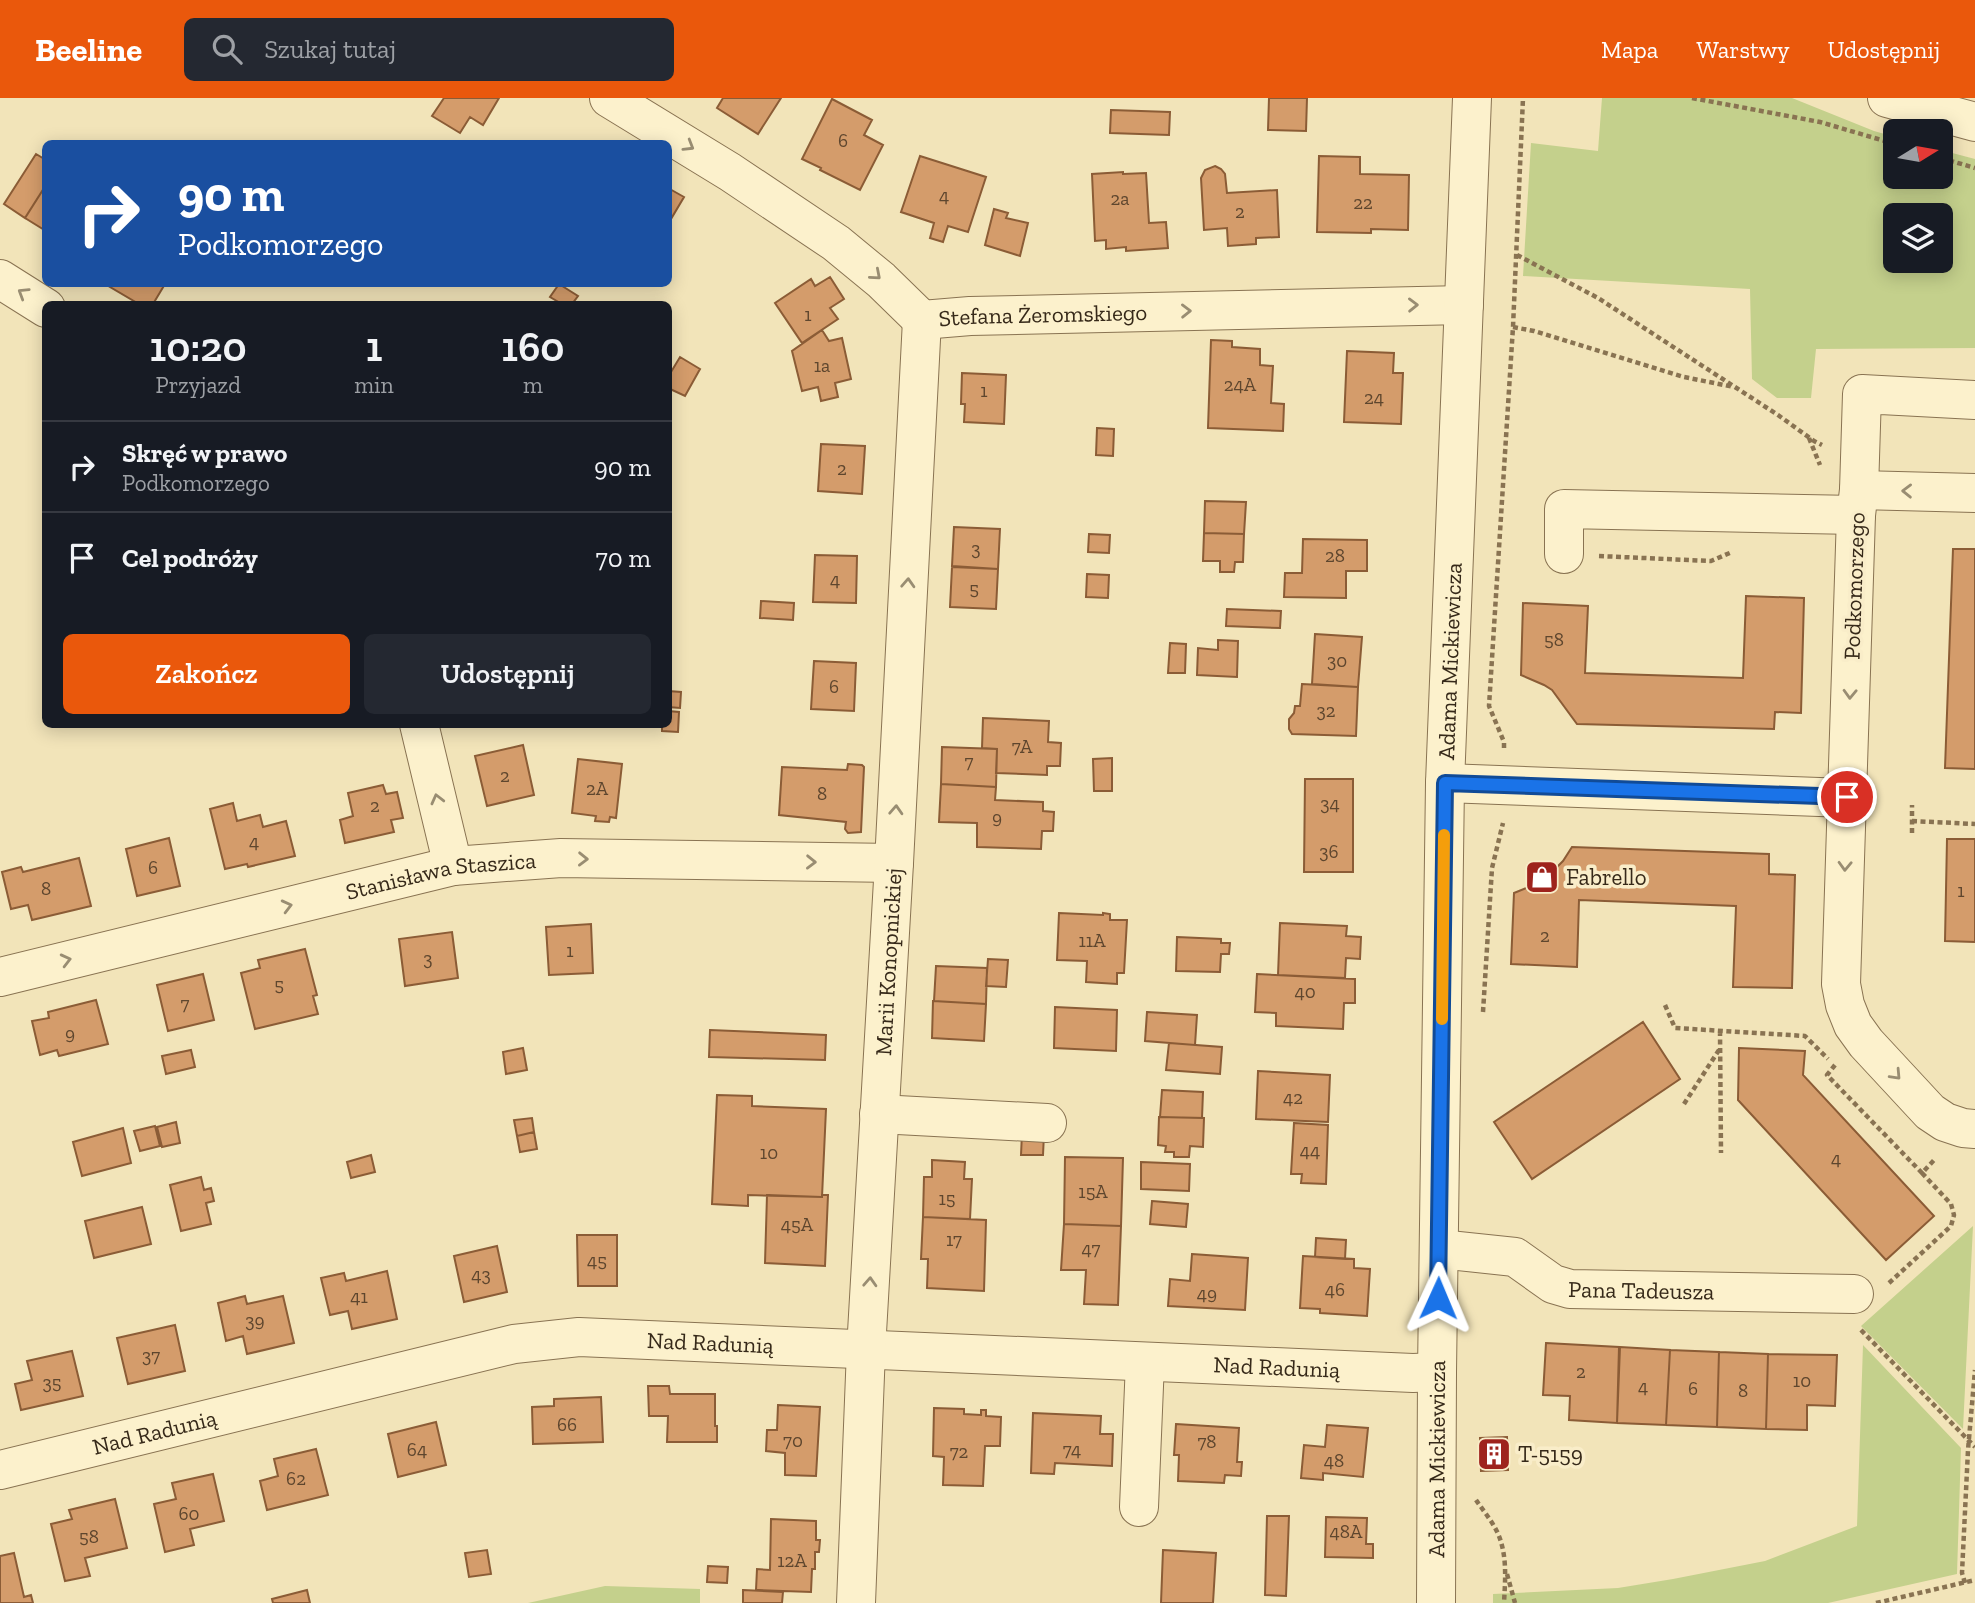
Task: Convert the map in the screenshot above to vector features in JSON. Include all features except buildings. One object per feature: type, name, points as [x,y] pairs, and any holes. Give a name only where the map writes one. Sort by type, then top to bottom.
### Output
[{"type":"street","name":"Stefana Żeromskiego","points":[[610,98],[730,172],[836,243],[881,280],[922,320],[970,316],[1464,304]]},
{"type":"street","name":"Adama Mickiewicza","points":[[1436,1603],[1445,783],[1472,98]]},
{"type":"street","points":[[1887,98],[1975,122]]},
{"type":"street","points":[[0,279],[42,305]]},
{"type":"street","name":"Marii Konopnickiej","points":[[856,1603],[866,1350],[922,320]]},
{"type":"street","points":[[1564,554],[1564,509],[1858,488],[1861,394],[1975,400]]},
{"type":"street","name":"Podkomorzego","points":[[1975,493],[1858,488],[1841,984],[1853,1025],[1866,1043],[1930,1112],[1945,1122],[1975,1129]]},
{"type":"street","points":[[420,728],[453,866]]},
{"type":"street","points":[[1445,783],[1847,797]]},
{"type":"street","name":"Stanisława Staszica","points":[[0,976],[453,866],[561,858],[894,863]]},
{"type":"street","points":[[879,1114],[1047,1123]]},
{"type":"street","name":"Pana Tadeusza","points":[[1439,1250],[1515,1256],[1553,1284],[1570,1289],[1847,1294]]},
{"type":"street","name":"Nad Radunią","points":[[0,1470],[514,1344],[579,1337],[1413,1374],[1437,1372]]},
{"type":"street","points":[[1139,1507],[1145,1362]]},
{"type":"path","points":[[1504,742],[1489,706],[1513,327],[1523,98]]},
{"type":"path","points":[[1692,98],[1820,122],[1883,140]]},
{"type":"path","points":[[1953,162],[1975,168]]},
{"type":"path","points":[[1517,255],[1598,298],[1738,388],[1814,441],[1844,454],[1858,488]]},
{"type":"path","points":[[1513,327],[1684,377],[1738,388]]},
{"type":"path","points":[[1564,554],[1712,561],[1735,551]]},
{"type":"path","points":[[1912,805],[1912,833]]},
{"type":"path","points":[[1912,821],[1975,824]]},
{"type":"path","points":[[1665,1005],[1675,1028],[1805,1036],[1836,1066],[1828,1075],[1951,1204],[1954,1215],[1951,1226],[1877,1293],[1847,1294],[1846,1315],[1975,1447]]},
{"type":"path","points":[[1720,1031],[1721,1153]]},
{"type":"path","points":[[1684,1104],[1720,1049]]},
{"type":"path","points":[[1922,1173],[1938,1157]]},
{"type":"path","points":[[1965,1583],[1962,1573],[1968,1442],[1975,1370]]},
{"type":"path","points":[[1505,1569],[1515,1603]]},
{"type":"path","points":[[1876,1603],[1975,1580]]},
{"type":"green space","points":[[1602,98],[1792,98],[1883,134],[1883,189],[1953,189],[1953,153],[1975,159],[1975,348],[1816,349],[1811,398],[1777,398],[1752,379],[1750,289],[1523,276],[1531,143],[1598,151]]},
{"type":"green space","points":[[1973,1226],[1963,1429],[1861,1326]]},
{"type":"green space","points":[[1863,1345],[1961,1448],[1957,1574],[1828,1603],[1493,1603],[1493,1594],[1618,1588],[1765,1561],[1857,1526]]},
{"type":"green space","points":[[605,1586],[700,1589],[700,1603],[528,1603]]},
{"type":"slow traffic","points":[[1442,1019],[1444,835]]},
{"type":"place","name":"Fabrello","points":[[1542,877]]},
{"type":"place","name":"T-5159","points":[[1494,1454]]},
{"type":"route","points":[[1438,1298],[1445,783],[1847,797]]}]
